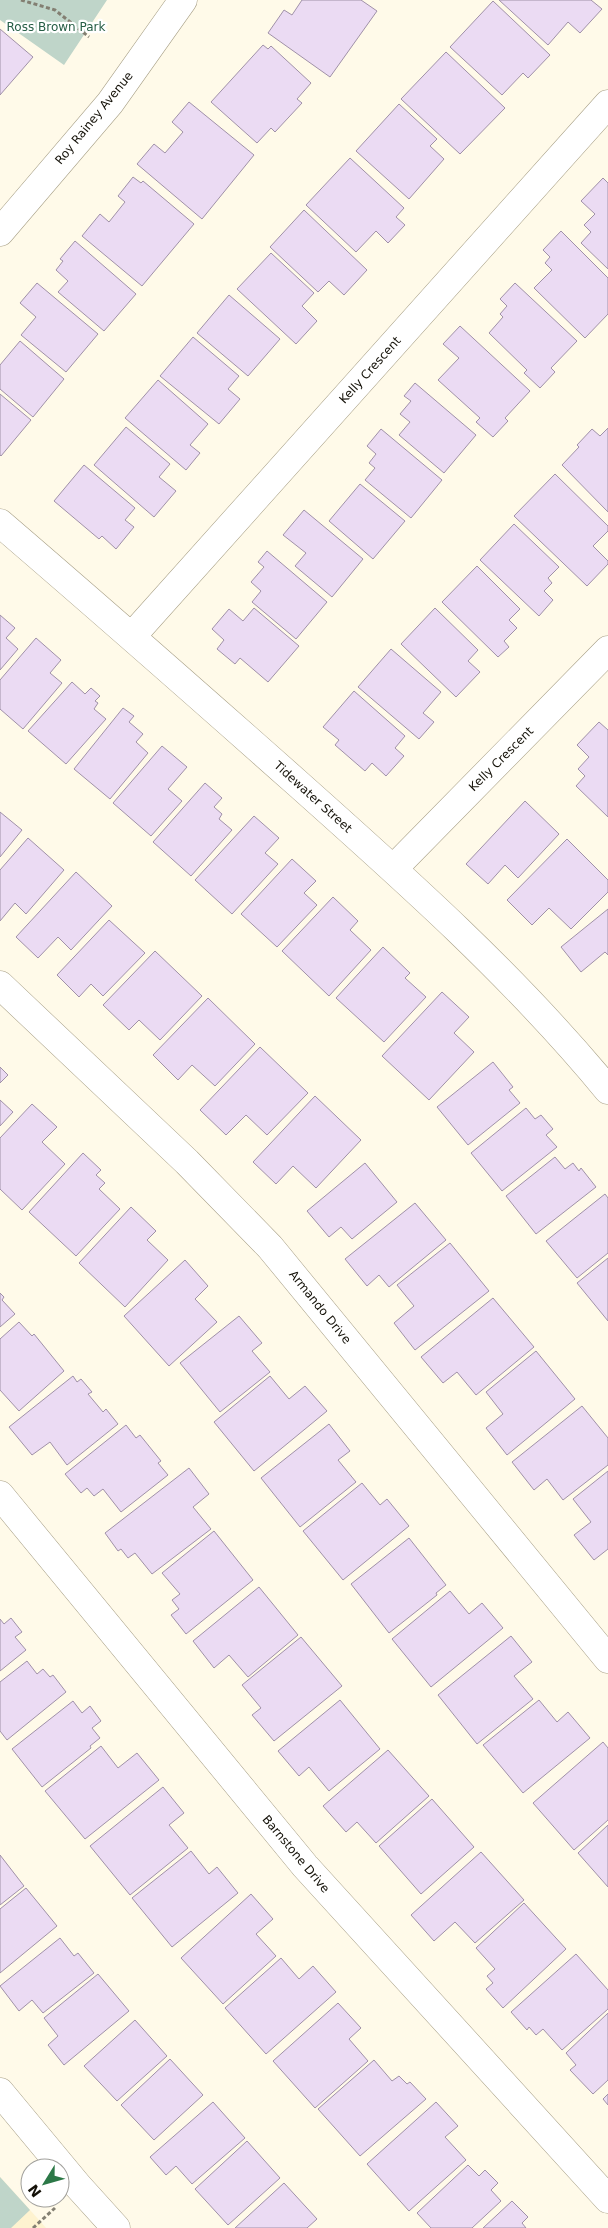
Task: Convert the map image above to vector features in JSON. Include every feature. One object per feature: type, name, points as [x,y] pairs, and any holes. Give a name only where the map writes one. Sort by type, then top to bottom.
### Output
[{"type":"street","name":"Roy Rainey Avenue","points":[[0,232],[110,103],[183,0]]},
{"type":"street","name":"Kelly Crescent","points":[[132,636],[608,104]]},
{"type":"street","name":"Tidewater Street","points":[[0,523],[132,636],[393,868],[512,983],[608,1090]]},
{"type":"street","name":"Kelly Crescent","points":[[393,868],[608,650]]},
{"type":"street","name":"Armando Drive","points":[[0,985],[194,1168],[270,1247],[608,1659]]},
{"type":"street","name":"Barnstone Drive","points":[[0,1495],[305,1866],[608,2199]]},
{"type":"street","points":[[0,2092],[78,2186],[116,2228]]},
{"type":"path","points":[[21,0],[55,10],[89,36]]},
{"type":"shaded area","points":[[0,2177],[20,2199],[20,2208],[28,2208],[46,2228],[0,2228]]},
{"type":"green space","name":"Ross Brown Park","points":[[0,0],[107,0],[64,65],[0,20]]},
{"type":"green space","points":[[0,2177],[20,2199],[20,2208],[28,2208],[30,2210],[11,2228],[0,2228]]},
{"type":"building","points":[[302,0],[361,0],[377,11],[330,77],[268,33],[284,10],[292,15]]},
{"type":"building","points":[[499,0],[591,0],[602,9],[580,33],[568,22],[548,45]]},
{"type":"building","points":[[493,1],[550,55],[528,78],[523,73],[502,95],[450,47]]},
{"type":"building","points":[[0,29],[33,57],[0,95]]},
{"type":"building","points":[[263,45],[268,49],[271,46],[311,83],[297,99],[302,103],[275,132],[271,128],[257,143],[211,102]]},
{"type":"building","points":[[446,52],[505,108],[460,154],[401,99]]},
{"type":"building","points":[[189,102],[254,155],[202,219],[137,164],[154,144],[165,153],[183,132],[172,122]]},
{"type":"building","points":[[399,104],[437,139],[430,146],[444,159],[409,199],[356,151]]},
{"type":"building","points":[[350,158],[404,208],[396,217],[405,225],[388,243],[376,231],[356,252],[306,205]]},
{"type":"building","points":[[133,177],[141,183],[143,181],[194,224],[142,286],[82,236],[100,214],[109,222],[125,202],[118,196]]},
{"type":"building","points":[[603,178],[608,183],[608,269],[581,243],[591,232],[584,225],[595,214],[581,201]]},
{"type":"building","points":[[304,210],[367,270],[344,295],[329,281],[318,292],[270,247]]},
{"type":"building","points":[[561,231],[608,278],[608,314],[585,338],[534,288],[552,270],[545,263],[550,257],[543,250]]},
{"type":"building","points":[[75,241],[136,294],[104,331],[58,292],[68,281],[56,270],[63,261],[60,259]]},
{"type":"building","points":[[271,253],[314,293],[302,306],[317,321],[296,344],[237,289]]},
{"type":"building","points":[[37,283],[98,334],[66,372],[21,335],[36,317],[20,303]]},
{"type":"building","points":[[515,283],[577,341],[551,368],[555,372],[540,388],[524,373],[527,370],[489,333],[503,317],[500,314],[507,306],[500,299]]},
{"type":"building","points":[[229,295],[280,339],[248,376],[197,333]]},
{"type":"building","points":[[460,326],[530,391],[505,418],[508,421],[493,437],[476,422],[480,418],[438,380],[459,358],[443,344]]},
{"type":"building","points":[[193,337],[239,376],[228,389],[240,399],[219,424],[160,376]]},
{"type":"building","points":[[20,341],[64,379],[33,417],[0,389],[0,365]]},
{"type":"building","points":[[158,380],[208,424],[190,445],[200,453],[186,470],[125,418]]},
{"type":"building","points":[[415,383],[476,435],[444,473],[399,435],[410,422],[400,414],[411,401],[404,396]]},
{"type":"building","points":[[0,394],[31,420],[1,456],[0,455]]},
{"type":"building","points":[[126,427],[170,464],[159,477],[176,491],[154,517],[94,465]]},
{"type":"building","points":[[608,428],[608,512],[562,465],[579,447],[577,445],[592,429],[600,436]]},
{"type":"building","points":[[381,429],[442,480],[411,518],[365,480],[375,468],[369,463],[376,454],[367,446]]},
{"type":"building","points":[[84,465],[135,508],[125,520],[134,527],[116,549],[102,536],[99,539],[54,501]]},
{"type":"building","points":[[555,474],[608,526],[608,531],[593,546],[608,561],[608,564],[587,586],[514,516]]},
{"type":"building","points":[[360,484],[405,521],[373,559],[329,521]]},
{"type":"building","points":[[304,510],[363,559],[332,597],[295,566],[306,553],[283,535]]},
{"type":"building","points":[[514,524],[559,567],[548,578],[552,583],[544,591],[553,600],[539,616],[480,560]]},
{"type":"building","points":[[267,551],[327,602],[296,639],[252,602],[261,591],[251,582],[264,567],[258,562]]},
{"type":"building","points":[[477,566],[520,609],[509,620],[517,628],[504,641],[509,647],[498,657],[442,602]]},
{"type":"building","points":[[254,608],[299,646],[268,682],[240,658],[235,664],[217,649],[224,640],[212,629],[229,609],[243,621]]},
{"type":"building","points":[[435,608],[478,650],[468,661],[480,672],[456,697],[401,644]]},
{"type":"building","points":[[0,615],[15,628],[6,638],[18,649],[0,670]]},
{"type":"building","points":[[36,638],[61,660],[50,673],[62,683],[23,729],[0,709],[0,680]]},
{"type":"building","points":[[391,649],[441,692],[423,713],[434,722],[419,739],[358,687]]},
{"type":"building","points":[[72,682],[85,694],[91,688],[100,696],[95,701],[98,703],[94,709],[106,719],[66,764],[28,731]]},
{"type":"building","points":[[354,691],[405,736],[395,748],[404,756],[386,776],[372,763],[365,771],[335,745],[339,740],[323,727]]},
{"type":"building","points":[[123,708],[134,716],[129,722],[143,734],[136,742],[148,753],[110,799],[74,769]]},
{"type":"building","points":[[599,722],[608,730],[608,817],[576,786],[585,776],[578,769],[589,757],[577,745]]},
{"type":"building","points":[[162,746],[187,767],[168,789],[182,801],[151,836],[113,803]]},
{"type":"building","points":[[205,783],[222,798],[214,807],[222,814],[219,819],[232,830],[191,876],[153,842]]},
{"type":"building","points":[[525,801],[559,834],[518,878],[505,865],[488,884],[466,864]]},
{"type":"building","points":[[0,812],[22,830],[0,857]]},
{"type":"building","points":[[254,816],[279,838],[265,853],[278,864],[232,914],[195,880]]},
{"type":"building","points":[[28,838],[64,870],[26,914],[15,903],[0,921],[0,870]]},
{"type":"building","points":[[567,839],[608,880],[608,892],[571,929],[549,908],[532,925],[507,900]]},
{"type":"building","points":[[292,859],[316,881],[304,893],[317,905],[277,947],[241,914]]},
{"type":"building","points":[[76,872],[112,906],[71,950],[58,937],[38,958],[16,937]]},
{"type":"building","points":[[333,897],[358,921],[350,930],[371,950],[329,996],[282,951]]},
{"type":"building","points":[[608,909],[608,955],[605,952],[581,972],[561,947]]},
{"type":"building","points":[[109,920],[145,953],[103,996],[91,984],[79,997],[57,975]]},
{"type":"building","points":[[383,947],[410,973],[405,978],[426,997],[384,1042],[336,998]]},
{"type":"building","points":[[155,951],[202,996],[160,1040],[139,1020],[129,1030],[103,1005]]},
{"type":"building","points":[[442,992],[469,1017],[454,1033],[474,1052],[429,1100],[382,1056]]},
{"type":"building","points":[[208,998],[255,1044],[215,1086],[192,1065],[178,1080],[153,1055]]},
{"type":"building","points":[[260,1047],[308,1093],[267,1135],[246,1115],[226,1135],[200,1110]]},
{"type":"building","points":[[493,1062],[513,1087],[509,1090],[520,1103],[468,1145],[437,1107]]},
{"type":"building","points":[[0,1067],[8,1075],[0,1083]]},
{"type":"building","points":[[315,1096],[361,1140],[316,1188],[293,1166],[276,1184],[253,1162]]},
{"type":"building","points":[[0,1100],[13,1112],[0,1126]]},
{"type":"building","points":[[32,1104],[57,1127],[42,1142],[65,1164],[22,1210],[0,1189],[0,1138]]},
{"type":"building","points":[[526,1108],[535,1119],[541,1115],[553,1129],[546,1135],[557,1147],[502,1191],[471,1153]]},
{"type":"building","points":[[83,1153],[101,1170],[96,1175],[105,1183],[99,1189],[120,1209],[76,1256],[29,1212]]},
{"type":"building","points":[[555,1157],[565,1169],[573,1163],[579,1171],[581,1168],[596,1187],[536,1234],[506,1196]]},
{"type":"building","points":[[365,1163],[397,1202],[352,1239],[341,1227],[329,1237],[307,1211]]},
{"type":"building","points":[[605,1194],[608,1198],[608,1253],[577,1278],[546,1241]]},
{"type":"building","points":[[415,1203],[446,1240],[389,1287],[379,1275],[367,1286],[345,1259]]},
{"type":"building","points":[[131,1207],[156,1231],[147,1240],[168,1260],[125,1307],[79,1263]]},
{"type":"building","points":[[450,1243],[489,1291],[415,1350],[394,1323],[414,1306],[397,1285]]},
{"type":"building","points":[[608,1258],[608,1321],[577,1283]]},
{"type":"building","points":[[185,1260],[208,1286],[195,1299],[217,1322],[169,1366],[124,1316]]},
{"type":"building","points":[[0,1293],[4,1297],[2,1300],[15,1314],[0,1327]]},
{"type":"building","points":[[493,1298],[534,1347],[476,1395],[457,1372],[443,1383],[421,1357]]},
{"type":"building","points":[[239,1316],[262,1343],[252,1351],[270,1372],[220,1412],[180,1363]]},
{"type":"building","points":[[19,1322],[32,1336],[34,1334],[64,1371],[19,1411],[0,1390],[0,1339]]},
{"type":"building","points":[[536,1351],[575,1399],[507,1455],[486,1428],[503,1414],[486,1392]]},
{"type":"building","points":[[73,1376],[77,1382],[81,1379],[92,1392],[88,1394],[103,1412],[106,1409],[118,1424],[67,1465],[50,1442],[32,1455],[9,1427]]},
{"type":"building","points":[[270,1376],[289,1399],[305,1386],[327,1411],[254,1471],[214,1422]]},
{"type":"building","points":[[582,1406],[608,1438],[608,1465],[563,1500],[547,1479],[534,1490],[512,1462]]},
{"type":"building","points":[[329,1424],[350,1451],[338,1460],[356,1482],[300,1527],[261,1478]]},
{"type":"building","points":[[126,1425],[136,1438],[140,1435],[161,1461],[158,1463],[168,1475],[121,1512],[103,1489],[94,1496],[87,1488],[81,1493],[65,1474]]},
{"type":"building","points":[[189,1468],[209,1494],[193,1507],[211,1529],[152,1574],[135,1553],[128,1558],[121,1549],[118,1551],[105,1533]]},
{"type":"building","points":[[608,1471],[608,1549],[594,1560],[574,1535],[591,1522],[573,1499]]},
{"type":"building","points":[[362,1483],[380,1505],[387,1499],[409,1526],[343,1580],[303,1531]]},
{"type":"building","points":[[214,1531],[253,1580],[186,1634],[171,1615],[179,1609],[172,1600],[180,1594],[162,1573]]},
{"type":"building","points":[[409,1538],[446,1585],[436,1593],[437,1595],[389,1633],[351,1584]]},
{"type":"building","points":[[259,1587],[298,1635],[248,1677],[229,1655],[214,1668],[193,1641]]},
{"type":"building","points":[[450,1591],[469,1614],[482,1603],[503,1628],[431,1687],[392,1639]]},
{"type":"building","points":[[11,1618],[22,1632],[15,1637],[26,1650],[0,1671],[0,1619],[4,1624]]},
{"type":"building","points":[[511,1636],[532,1662],[514,1676],[533,1699],[477,1744],[438,1695]]},
{"type":"building","points":[[301,1637],[342,1686],[274,1741],[252,1715],[261,1708],[242,1685]]},
{"type":"building","points":[[27,1661],[37,1674],[43,1669],[50,1677],[53,1675],[66,1692],[7,1740],[0,1731],[0,1682]]},
{"type":"building","points":[[340,1700],[380,1749],[329,1791],[309,1767],[299,1776],[278,1751]]},
{"type":"building","points":[[539,1700],[557,1722],[568,1712],[590,1738],[523,1793],[483,1745]]},
{"type":"building","points":[[73,1701],[82,1713],[90,1706],[101,1721],[92,1728],[100,1738],[90,1746],[91,1748],[42,1787],[12,1749]]},
{"type":"building","points":[[603,1742],[608,1748],[608,1820],[574,1850],[533,1803]]},
{"type":"building","points":[[101,1746],[118,1768],[137,1753],[159,1780],[85,1839],[45,1791]]},
{"type":"building","points":[[388,1750],[429,1796],[376,1843],[357,1822],[346,1832],[323,1806]]},
{"type":"building","points":[[163,1787],[184,1813],[169,1825],[188,1848],[130,1895],[90,1846]]},
{"type":"building","points":[[432,1799],[474,1847],[421,1894],[379,1846]]},
{"type":"building","points":[[608,1825],[608,1887],[578,1853]]},
{"type":"building","points":[[191,1851],[209,1874],[217,1867],[238,1893],[172,1947],[132,1898]]},
{"type":"building","points":[[481,1852],[524,1900],[475,1943],[455,1922],[434,1941],[411,1915]]},
{"type":"building","points":[[0,1855],[24,1886],[0,1905]]},
{"type":"building","points":[[26,1888],[57,1926],[0,1973],[0,1909]]},
{"type":"building","points":[[251,1894],[273,1919],[256,1934],[276,1956],[223,2004],[181,1958]]},
{"type":"building","points":[[524,1903],[566,1949],[503,2008],[486,1989],[493,1983],[487,1976],[495,1969],[476,1948]]},
{"type":"building","points":[[60,1938],[74,1956],[78,1953],[94,1973],[43,2013],[32,2000],[19,2011],[0,1986]]},
{"type":"building","points":[[576,1954],[608,1990],[608,2009],[562,2050],[543,2029],[536,2035],[529,2027],[527,2030],[511,2012]]},
{"type":"building","points":[[281,1958],[299,1979],[313,1966],[336,1992],[266,2054],[225,2008]]},
{"type":"building","points":[[98,1974],[129,2011],[64,2065],[48,2045],[58,2036],[44,2018]]},
{"type":"building","points":[[338,2003],[361,2028],[349,2039],[368,2061],[315,2108],[273,2061]]},
{"type":"building","points":[[608,2013],[608,2080],[593,2094],[570,2070],[576,2065],[566,2053]]},
{"type":"building","points":[[135,2020],[167,2056],[117,2101],[84,2066]]},
{"type":"building","points":[[170,2059],[203,2095],[154,2140],[121,2105]]},
{"type":"building","points":[[374,2060],[392,2081],[399,2076],[407,2084],[410,2082],[426,2099],[360,2156],[318,2109]]},
{"type":"building","points":[[608,2094],[608,2105],[603,2099]]},
{"type":"building","points":[[213,2102],[245,2138],[192,2184],[176,2166],[166,2175],[150,2157]]},
{"type":"building","points":[[436,2102],[458,2126],[445,2137],[466,2160],[409,2211],[367,2164]]},
{"type":"building","points":[[247,2141],[280,2178],[228,2225],[195,2189]]},
{"type":"building","points":[[468,2165],[479,2176],[485,2170],[498,2183],[491,2190],[501,2201],[472,2228],[431,2228],[417,2213]]},
{"type":"building","points":[[284,2183],[317,2219],[307,2228],[235,2228]]},
{"type":"building","points":[[512,2201],[528,2217],[522,2223],[526,2228],[483,2228]]}]
